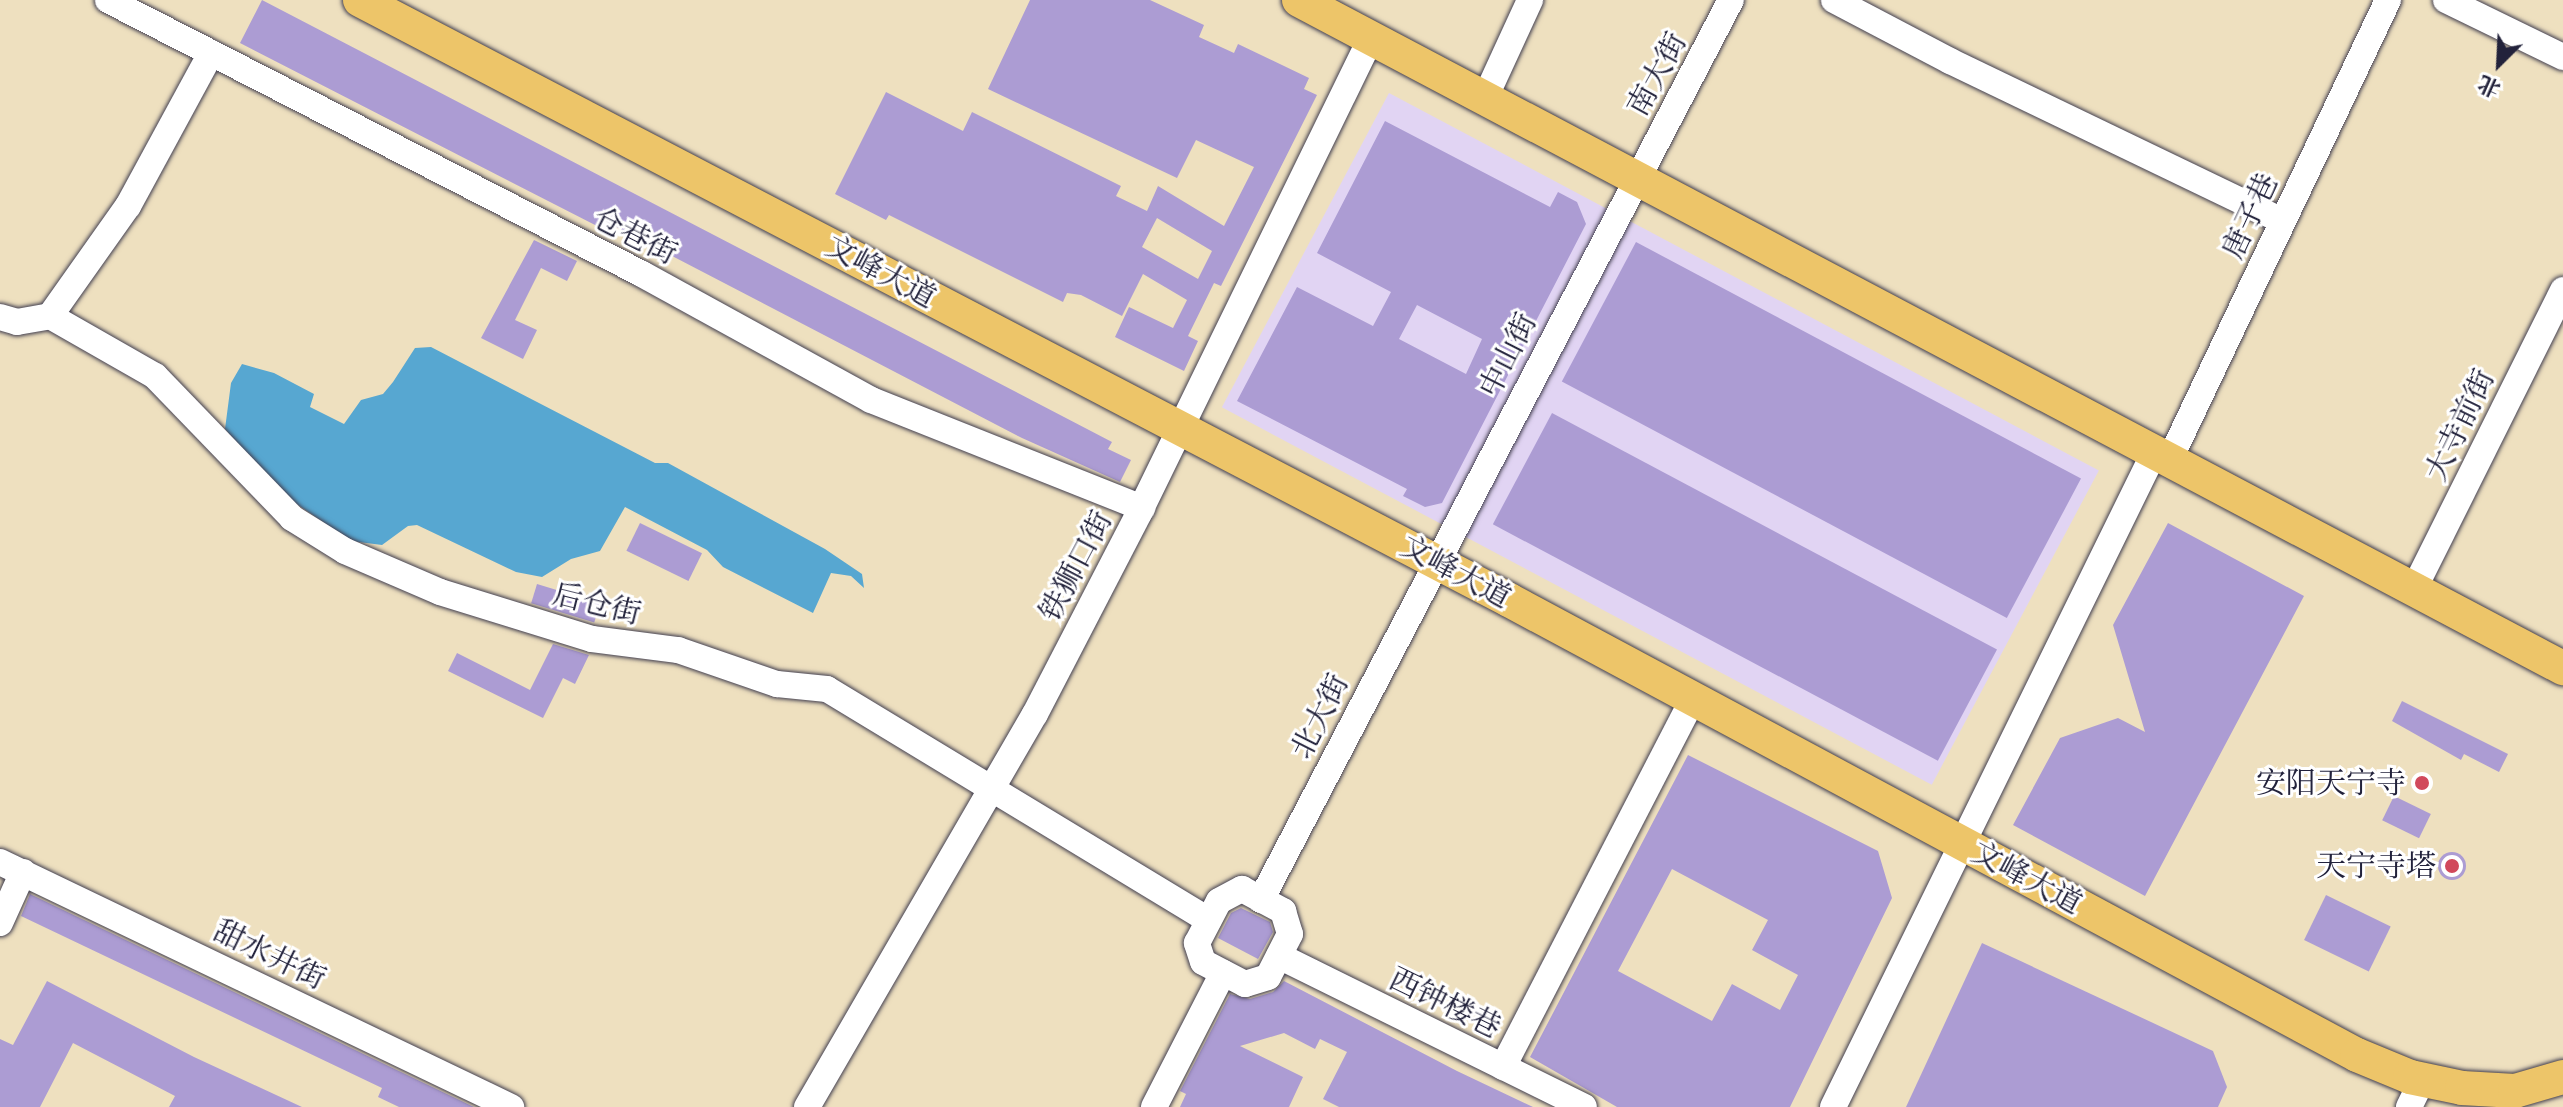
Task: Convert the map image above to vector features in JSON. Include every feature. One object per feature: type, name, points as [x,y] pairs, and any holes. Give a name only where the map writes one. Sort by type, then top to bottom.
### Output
[{"type":"main road","name":"文峰大道","points":[[360,0],[1436,562],[2357,1055],[2416,1094],[2515,1091],[2563,1077]]},
{"type":"main road","points":[[1299,0],[2563,668]]},
{"type":"street","name":"仓巷街","points":[[108,0],[642,274],[871,400],[1142,508]]},
{"type":"street","points":[[1485,98],[1530,0]]},
{"type":"street","name":"南大街","points":[[1635,177],[1699,68],[1731,0]]},
{"type":"street","points":[[1834,0],[1950,61],[2283,221]]},
{"type":"street","name":"唐子巷","points":[[1833,1107],[1960,842],[2283,221],[2388,0]]},
{"type":"street","points":[[2446,0],[2563,57]]},
{"type":"street","name":"铁狮口街","points":[[807,1107],[993,787],[1142,508],[1371,38]]},
{"type":"street","points":[[0,317],[17,322],[50,316],[128,206],[211,53]]},
{"type":"street","name":"中山街","points":[[1436,562],[1635,177]]},
{"type":"street","name":"大寺前街","points":[[2414,589],[2563,290]]},
{"type":"street","name":"后仓街","points":[[50,316],[176,391],[292,518],[359,558],[440,592],[592,639],[702,655],[777,684],[813,684],[993,787],[1209,920]]},
{"type":"street","name":"北大街","points":[[1261,900],[1436,562]]},
{"type":"street","points":[[1503,1067],[1693,699]]},
{"type":"street","points":[[0,923],[12,867]]},
{"type":"street","name":"甜水井街","points":[[12,867],[511,1107]]},
{"type":"street","points":[[1242,889],[1261,900],[1283,911],[1290,934],[1268,977],[1245,984],[1203,962],[1197,943],[1219,901],[1242,889]]},
{"type":"street","name":"西钟楼巷","points":[[1279,956],[1584,1107]]},
{"type":"street","points":[[1154,1107],[1223,973]]},
{"type":"shaded area","points":[[1389,93],[2099,470],[1932,785],[1222,407]]},
{"type":"water","points":[[431,347],[655,463],[668,463],[825,549],[862,574],[864,588],[851,576],[831,573],[813,613],[723,567],[707,550],[625,507],[600,551],[571,559],[542,577],[516,572],[417,525],[408,526],[382,545],[351,541],[285,496],[225,429],[231,383],[242,364],[274,373],[314,394],[310,407],[344,424],[361,400],[383,394],[415,348]]},
{"type":"building","points":[[262,0],[1112,442],[1108,449],[1131,460],[1120,482],[1022,438],[601,219],[597,226],[240,43]]},
{"type":"building","points":[[1030,0],[1150,0],[1204,25],[1199,37],[1234,53],[1238,44],[1309,78],[1304,89],[1317,95],[1221,286],[1214,283],[1188,336],[1198,341],[1184,371],[1115,337],[1129,307],[1173,328],[1187,300],[1143,274],[1122,316],[1081,295],[1067,293],[1063,302],[889,215],[886,220],[835,194],[886,92],[963,131],[972,112],[1121,186],[1116,196],[1147,211],[1158,186],[1224,226],[1254,167],[1196,140],[1177,178],[988,89]],"holes":[[[1157,218],[1212,251],[1198,279],[1142,247]]]},
{"type":"building","points":[[1385,121],[1550,207],[1558,192],[1577,202],[1586,224],[1442,503],[1425,507],[1403,496],[1407,489],[1237,401],[1297,287],[1373,326],[1391,292],[1317,253]],"holes":[[[1417,305],[1482,339],[1466,374],[1399,339]]]},
{"type":"building","points":[[534,240],[577,261],[567,281],[541,268],[515,320],[537,330],[523,359],[481,338]]},
{"type":"building","points":[[1636,242],[2081,479],[2007,618],[1562,382]]},
{"type":"building","points":[[1552,413],[1997,650],[1938,761],[1493,524]]},
{"type":"building","points":[[640,523],[702,553],[688,581],[626,551]]},
{"type":"building","points":[[2168,523],[2304,596],[2145,896],[2013,825],[2060,738],[2118,718],[2145,732],[2113,625]]},
{"type":"building","points":[[537,584],[600,603],[594,622],[531,603]]},
{"type":"building","points":[[553,644],[589,655],[575,684],[563,678],[543,718],[448,671],[457,653],[530,690]]},
{"type":"building","points":[[2402,701],[2508,754],[2499,772],[2464,754],[2461,760],[2392,721]]},
{"type":"building","points":[[1688,755],[1878,851],[1892,898],[1790,1107],[1617,1107],[1530,1057]],"holes":[[[1672,869],[1768,920],[1752,950],[1798,975],[1780,1010],[1732,984],[1712,1021],[1618,971]]]},
{"type":"building","points":[[2394,796],[2431,814],[2419,838],[2382,820]]},
{"type":"building","name":"天宁寺塔","points":[[2452,852],[2462,856],[2466,866],[2462,876],[2452,880],[2442,876],[2438,866],[2442,856]]},
{"type":"building","points":[[30,894],[474,1107],[399,1107],[378,1097],[382,1088],[21,916]]},
{"type":"building","points":[[2326,895],[2391,927],[2369,972],[2304,940]]},
{"type":"building","points":[[1241,908],[1270,922],[1273,932],[1258,959],[1218,938],[1231,913]]},
{"type":"building","points":[[1982,943],[2213,1051],[2227,1087],[2218,1107],[1906,1107]]},
{"type":"building","points":[[47,981],[194,1057],[302,1107],[169,1107],[175,1096],[73,1043],[40,1107],[0,1107],[0,1039],[13,1045]]},
{"type":"building","points":[[1284,981],[1533,1107],[1339,1107],[1323,1099],[1347,1052],[1320,1039],[1315,1049],[1284,1033],[1240,1046],[1303,1077],[1289,1107],[1180,1107],[1186,1094],[1180,1091],[1230,994],[1250,999],[1273,992]]},
{"type":"place","name":"安阳天宁寺","points":[[2422,783]]},
{"type":"place","name":"天宁寺塔","points":[[2452,866]]}]
